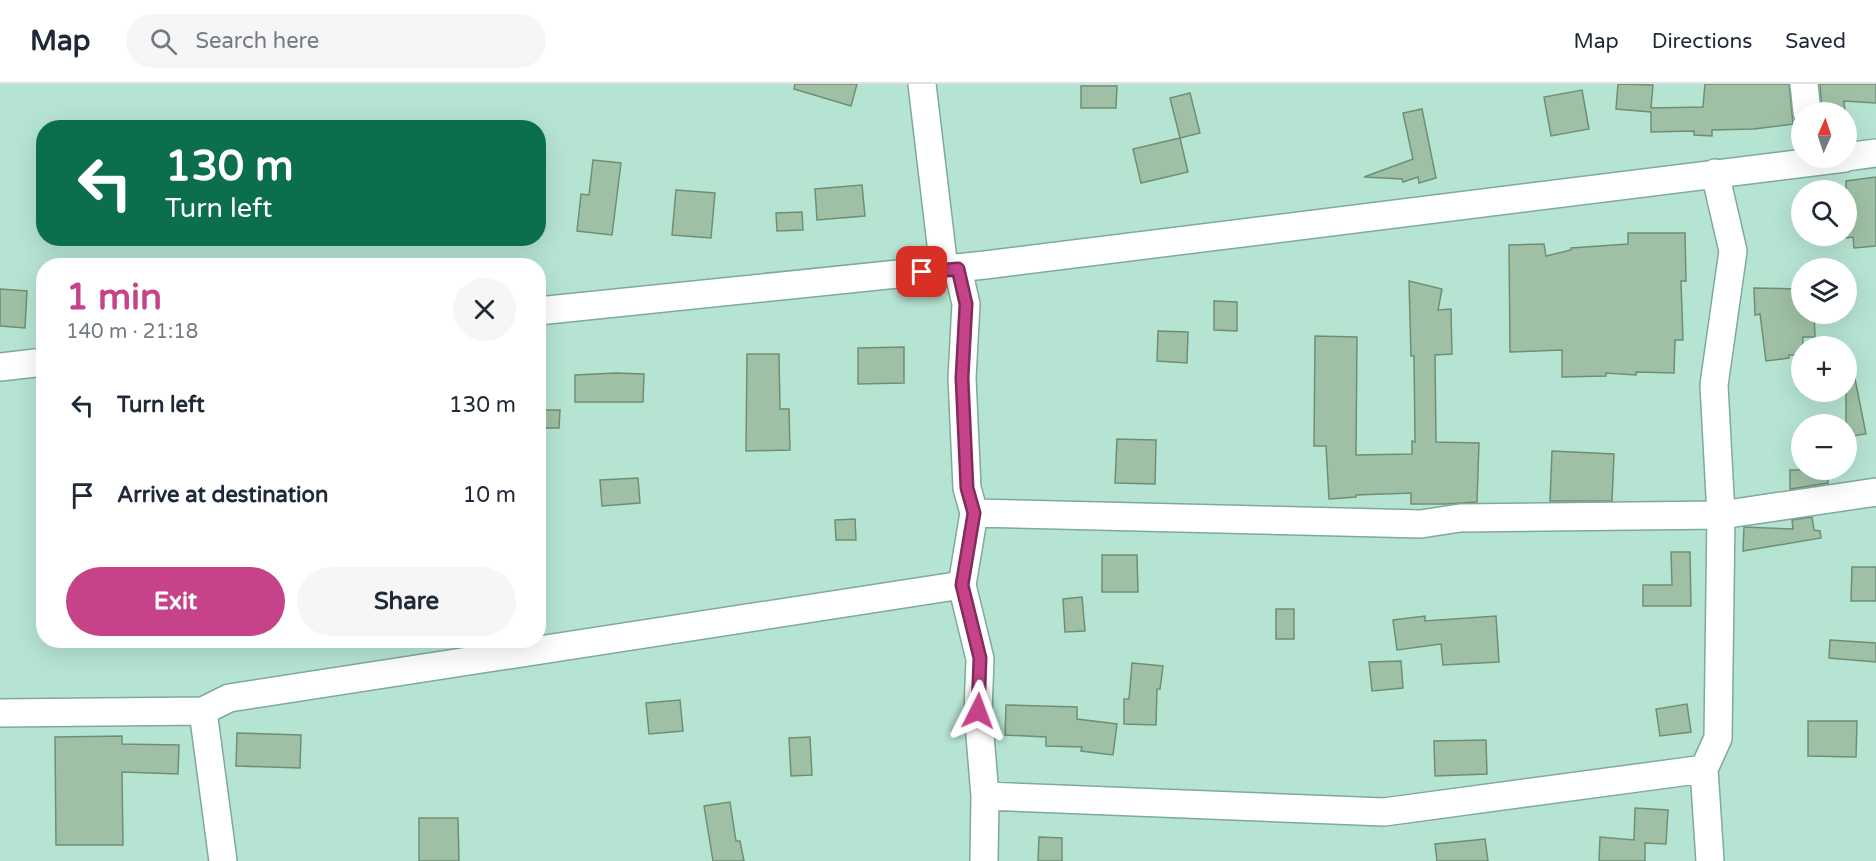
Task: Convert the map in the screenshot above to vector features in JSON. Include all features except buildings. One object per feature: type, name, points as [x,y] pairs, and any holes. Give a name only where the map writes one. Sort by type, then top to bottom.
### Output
[{"type":"street","points":[[922,84],[945,269]]},
{"type":"street","points":[[1804,84],[1806,102]]},
{"type":"street","points":[[1857,156],[1876,153]]},
{"type":"street","points":[[546,310],[945,269],[1791,163]]},
{"type":"street","points":[[1710,861],[1704,769],[1718,738],[1721,515],[1714,385],[1733,251],[1715,173]]},
{"type":"street","points":[[945,269],[958,269],[966,304],[962,378],[967,488],[974,513],[962,585],[980,658],[978,711],[985,796],[984,861]]},
{"type":"street","points":[[0,367],[36,363]]},
{"type":"street","points":[[974,513],[1421,524],[1460,518],[1721,515],[1876,492]]},
{"type":"street","points":[[0,713],[203,711],[229,698],[962,585]]},
{"type":"street","points":[[203,711],[223,861]]},
{"type":"street","points":[[985,796],[1384,812],[1704,769]]},
{"type":"route","points":[[922,272],[958,269],[966,304],[962,378],[967,488],[974,513],[962,585],[980,658],[978,711]]}]
